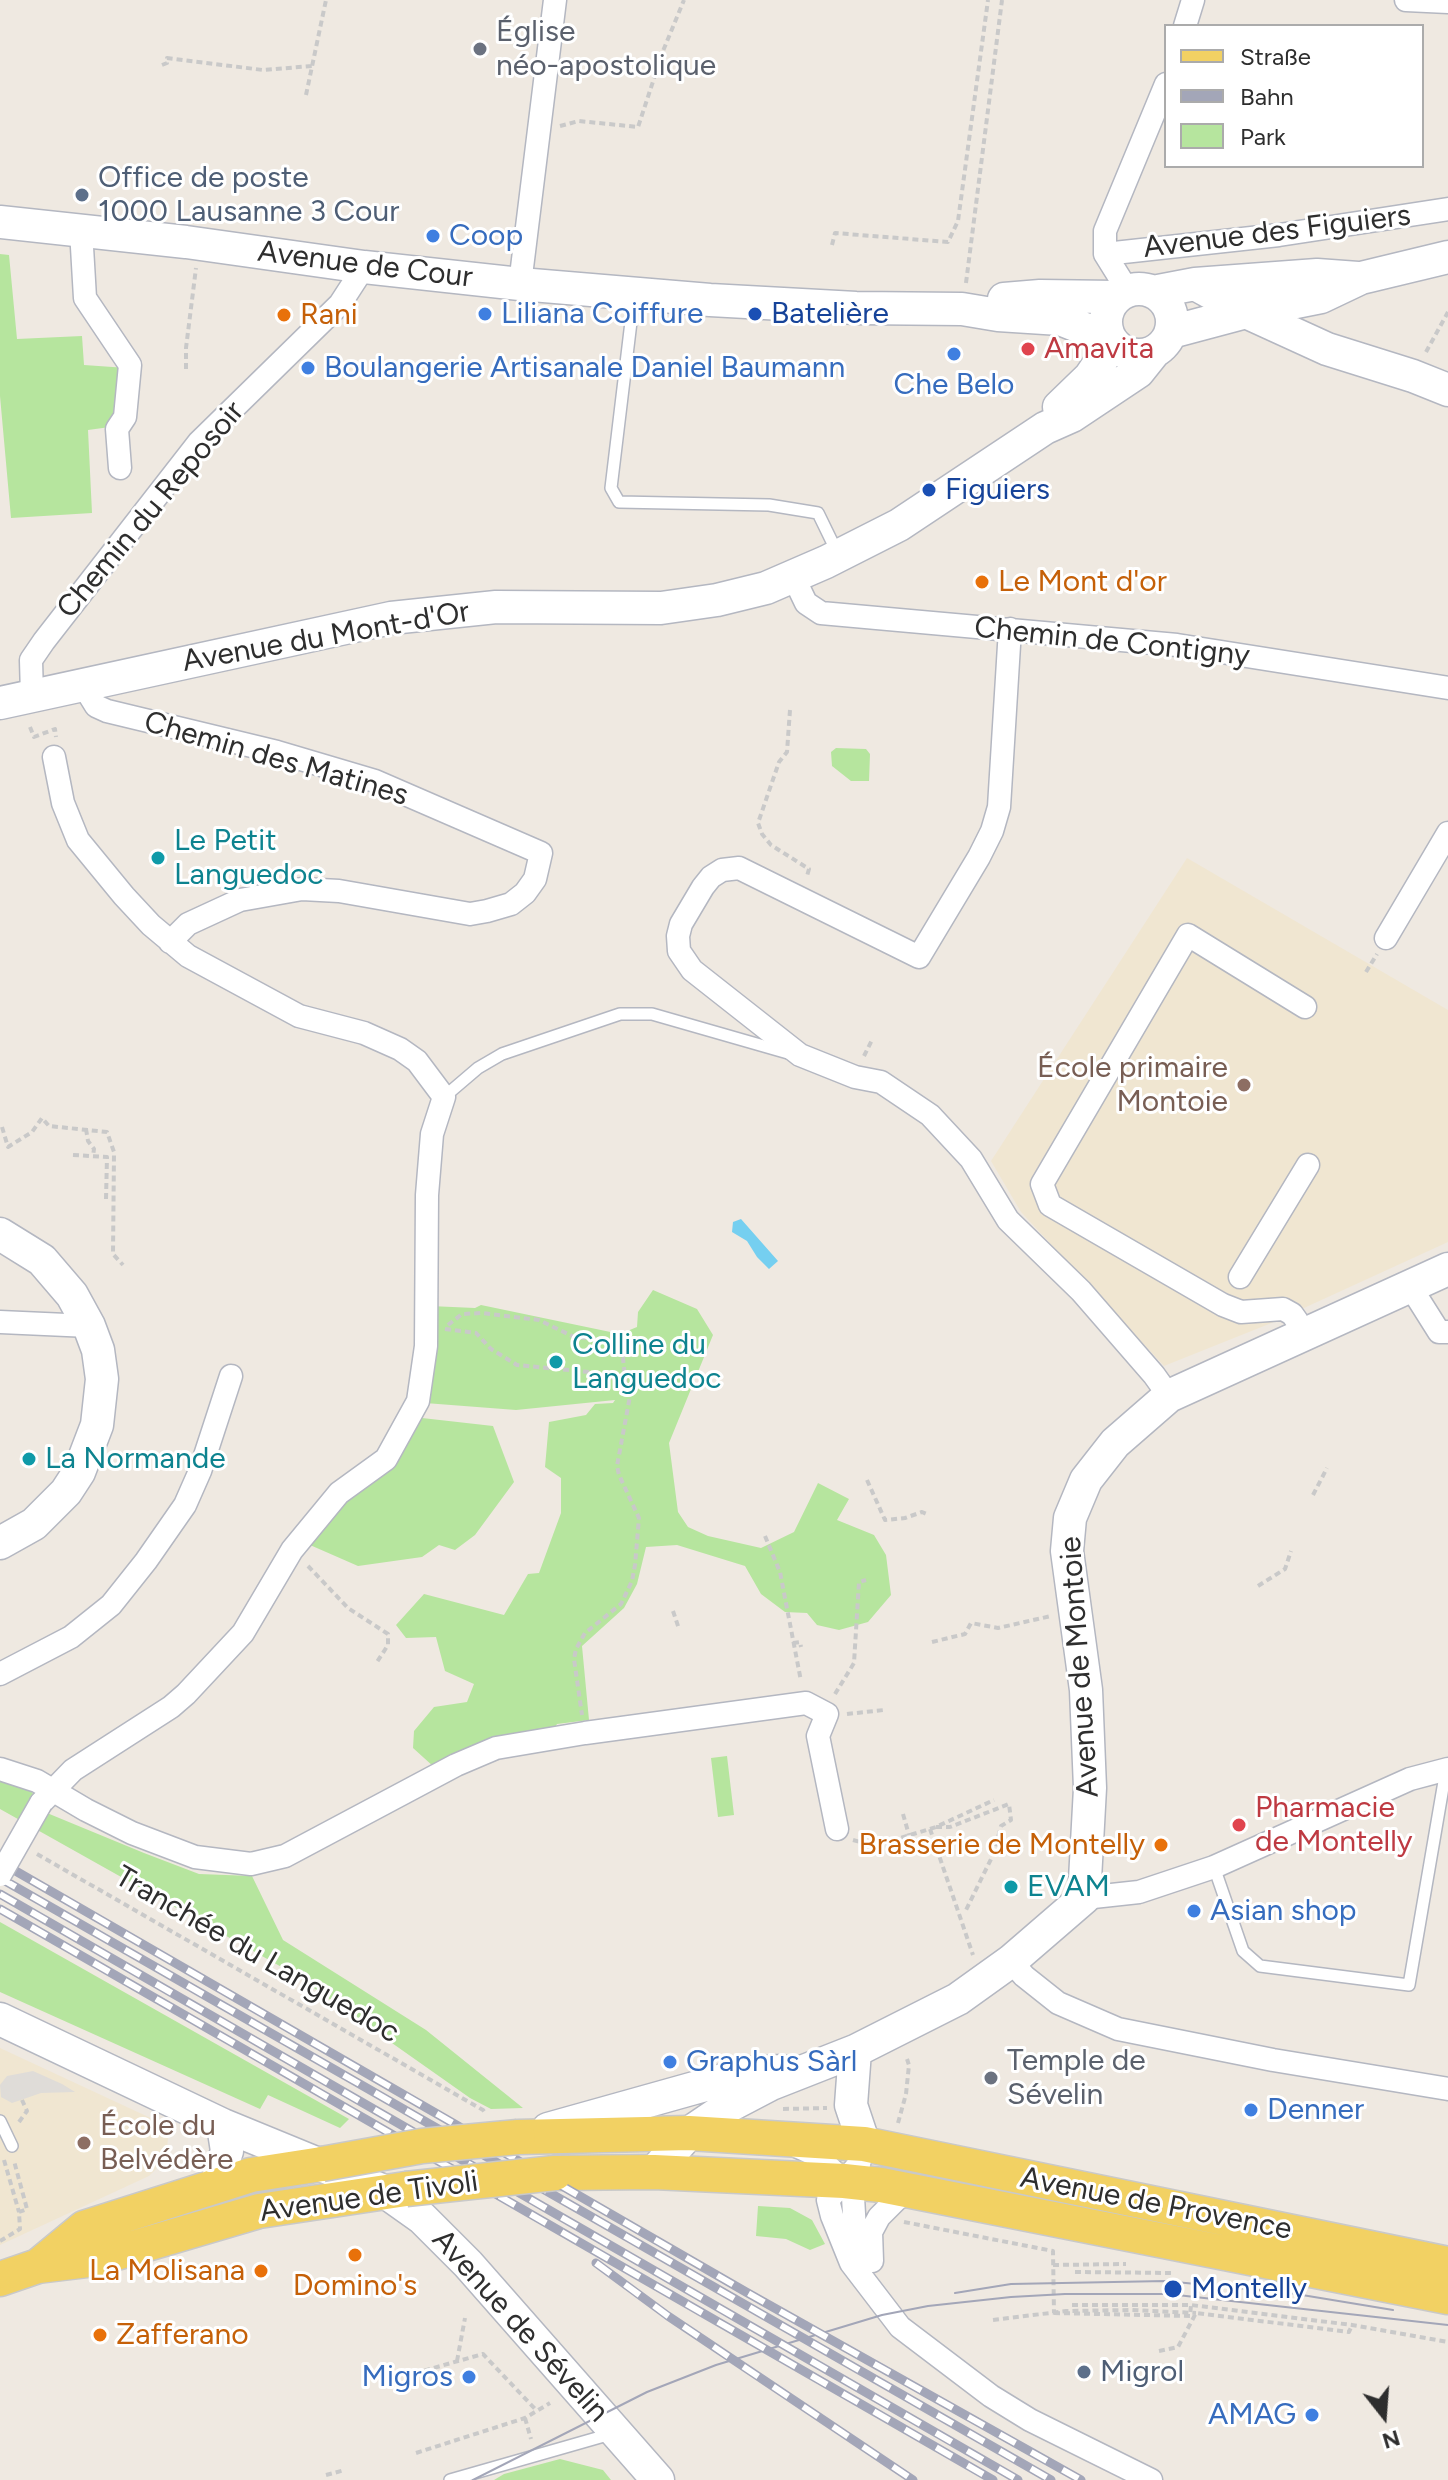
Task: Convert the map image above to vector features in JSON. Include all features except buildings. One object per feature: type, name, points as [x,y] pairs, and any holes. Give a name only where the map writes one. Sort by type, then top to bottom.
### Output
[{"type":"main road","name":"Avenue de Provence","points":[[689,2133],[780,2123],[864,2144],[1448,2264]]},
{"type":"main road","name":"Avenue de Tivoli","points":[[38,2266],[84,2228],[251,2175],[422,2146],[518,2137],[689,2133]]},
{"type":"main road","name":"Avenue de Provence","points":[[654,2172],[844,2181],[913,2190],[1448,2297]]},
{"type":"main road","name":"Avenue de Tivoli","points":[[0,2279],[38,2266],[96,2259],[259,2211],[395,2190],[555,2173],[654,2172]]},
{"type":"street","points":[[520,284],[555,0]]},
{"type":"street","points":[[1186,24],[1193,0]]},
{"type":"street","points":[[1406,0],[1448,2]]},
{"type":"street","points":[[1133,293],[1106,317],[1112,341],[1132,354],[1143,355],[1162,342],[1171,313],[1161,297],[1133,293],[1105,254],[1105,231],[1164,89]]},
{"type":"street","name":"Avenue des Figuiers","points":[[1105,254],[1279,235],[1448,209]]},
{"type":"street","name":"Avenue de Cour","points":[[0,222],[520,284],[856,308],[962,309],[1060,319],[1112,341]]},
{"type":"street","points":[[81,230],[85,298],[130,365],[125,417],[117,429],[120,468]]},
{"type":"street","name":"Avenue des Figuiers","points":[[1162,342],[1246,312],[1321,297],[1361,278],[1448,257]]},
{"type":"street","name":"Chemin du Reposoir","points":[[11,702],[31,660],[53,629],[199,442],[340,304],[364,267]]},
{"type":"street","name":"Avenue des Figuiers","points":[[1133,293],[1195,284],[1317,275],[1361,278]]},
{"type":"street","points":[[1195,284],[1246,312],[1327,349],[1448,390]]},
{"type":"street","name":"Avenue de Cour","points":[[962,309],[996,299],[1133,293]]},
{"type":"street","name":"Avenue du Mont-d'Or","points":[[1045,428],[1062,402],[1090,377],[1112,341]]},
{"type":"street","name":"Avenue du Mont-d'Or","points":[[11,702],[391,618],[496,607],[661,608],[717,600],[794,578],[899,525],[1045,428],[1072,416],[1138,372],[1162,342]]},
{"type":"street","name":"Chemin de Contigny","points":[[794,578],[806,603],[821,613],[1177,645],[1448,688]]},
{"type":"street","points":[[1010,629],[999,807],[992,831],[979,857],[919,957],[739,868],[722,870],[711,877],[681,924],[679,951],[684,961],[800,1055],[855,1077],[881,1082],[930,1115],[971,1159],[1008,1220],[1081,1291],[1169,1396]]},
{"type":"street","name":"Chemin des Matines","points":[[83,685],[96,706],[107,711],[277,752],[375,781],[541,853],[535,879],[525,893],[511,904],[470,914],[339,891],[302,889],[240,900],[188,924],[170,942]]},
{"type":"street","points":[[0,1875],[46,1796],[73,1770],[171,1707],[186,1694],[243,1633],[292,1550],[339,1493],[386,1459],[418,1401],[426,1346],[428,1180],[432,1134],[444,1097],[417,1061],[400,1049],[364,1033],[299,1016],[188,956],[170,942],[124,896],[78,840],[63,803],[54,757]]},
{"type":"street","points":[[1386,938],[1448,833]]},
{"type":"street","points":[[1297,1321],[1283,1309],[1241,1312],[1223,1305],[1050,1205],[1042,1184],[1188,935],[1305,1007]]},
{"type":"street","points":[[1240,1277],[1308,1165]]},
{"type":"street","points":[[0,1234],[22,1246],[58,1276],[83,1311],[98,1350],[102,1379],[97,1425],[91,1448],[79,1472],[59,1500],[34,1524],[0,1543]]},
{"type":"street","name":"Avenue de Montoie","points":[[1084,1898],[1090,1832],[1086,1690],[1067,1551],[1070,1518],[1078,1495],[1097,1464],[1115,1443],[1169,1396],[1448,1269]]},
{"type":"street","points":[[1410,1286],[1439,1332],[1448,1332]]},
{"type":"street","points":[[0,1322],[89,1326]]},
{"type":"street","points":[[0,1674],[71,1637],[111,1605],[146,1561],[185,1505],[200,1471],[231,1376]]},
{"type":"street","points":[[0,1769],[37,1781],[46,1796],[195,1857],[251,1864],[285,1856],[456,1765],[496,1748],[806,1703],[827,1714],[818,1736],[837,1829]]},
{"type":"street","points":[[1084,1898],[1139,1892],[1214,1867],[1410,1779],[1447,1769]]},
{"type":"street","name":"Avenue de Tivoli","points":[[654,2172],[689,2133],[729,2106],[855,2051],[958,1999],[1011,1961],[1084,1898]]},
{"type":"street","points":[[1011,1961],[1024,1976],[1058,2003],[1118,2029],[1273,2060],[1448,2089]]},
{"type":"street","name":"Avenue de Sévelin","points":[[0,2019],[223,2125],[395,2190],[468,2264],[658,2480]]},
{"type":"street","points":[[855,2051],[851,2105],[864,2144],[859,2164],[844,2181],[853,2197],[861,2259],[880,2298],[900,2327],[991,2396],[1030,2420],[1151,2480]]},
{"type":"street","name":"Avenue de Tivoli","points":[[518,2137],[748,2073],[813,2070]]},
{"type":"street","name":"Avenue de Provence","points":[[780,2123],[844,2181]]},
{"type":"street","points":[[216,2184],[227,2151],[223,2125]]},
{"type":"street","points":[[880,2298],[871,2258],[871,2232],[879,2217],[897,2199],[913,2190]]},
{"type":"lane","points":[[634,294],[611,488],[619,502],[769,505],[818,513],[839,556]]},
{"type":"lane","points":[[444,1097],[478,1068],[502,1054],[620,1014],[652,1014],[765,1048],[800,1055]]},
{"type":"lane","points":[[1214,1867],[1243,1951],[1260,1966],[1409,1985],[1447,1769]]},
{"type":"lane","points":[[0,2121],[12,2146]]},
{"type":"lane","name":"Avenue de Sévelin","points":[[450,2480],[617,2432]]},
{"type":"path","points":[[306,95],[326,0]]},
{"type":"path","points":[[539,131],[579,121],[638,127],[684,0]]},
{"type":"path","points":[[832,245],[835,233],[948,242],[958,221],[988,0]]},
{"type":"path","points":[[962,309],[1002,0]]},
{"type":"path","points":[[162,65],[167,63],[167,58],[263,70],[312,66]]},
{"type":"path","points":[[186,242],[196,268],[186,369]]},
{"type":"path","points":[[1422,358],[1448,312]]},
{"type":"path","points":[[790,710],[787,752],[779,762],[758,823],[771,845],[809,869]]},
{"type":"path","points":[[2,1127],[8,1147],[32,1132],[42,1118],[49,1126],[107,1132],[112,1145],[113,1254],[123,1265]]},
{"type":"path","points":[[86,1129],[88,1141],[94,1149],[93,1156]]},
{"type":"path","points":[[73,1155],[107,1157],[105,1199],[114,1199]]},
{"type":"path","points":[[446,1329],[462,1314],[482,1313],[539,1320],[572,1336],[610,1342],[623,1358],[630,1396],[617,1466],[639,1518],[635,1565],[632,1581],[621,1604],[585,1633],[576,1649],[574,1659],[585,1733]]},
{"type":"path","points":[[471,1331],[517,1365],[599,1373],[620,1381],[626,1387]]},
{"type":"path","points":[[1313,1495],[1327,1468]]},
{"type":"path","points":[[867,1480],[885,1520],[922,1512],[929,1515]]},
{"type":"path","points":[[765,1536],[780,1572],[806,1703]]},
{"type":"path","points":[[292,1550],[348,1608],[388,1634],[388,1645],[377,1662]]},
{"type":"path","points":[[1258,1586],[1285,1569],[1291,1551]]},
{"type":"path","points":[[866,1580],[859,1582],[854,1663],[827,1714],[884,1710]]},
{"type":"path","points":[[932,1642],[965,1634],[971,1623],[998,1628],[1077,1610]]},
{"type":"path","points":[[673,1611],[679,1629]]},
{"type":"path","points":[[793,1643],[800,1642],[801,1647]]},
{"type":"path","points":[[837,1829],[858,1842],[871,1845],[933,1828],[994,1800]]},
{"type":"path","points":[[933,1828],[950,1827],[1009,1804],[1011,1820],[1001,1826],[994,1853],[966,1910]]},
{"type":"path","points":[[903,1814],[909,1835]]},
{"type":"path","points":[[933,1828],[977,1965]]},
{"type":"path","name":"Tranchée du Languedoc","points":[[36,1853],[483,2110],[489,2118]]},
{"type":"path","points":[[896,2127],[906,2094],[907,2059]]},
{"type":"path","points":[[19,2212],[27,2209],[12,2146],[17,2125],[27,2111],[22,2100]]},
{"type":"path","points":[[780,2123],[841,2107]]},
{"type":"path","points":[[0,2241],[20,2229],[19,2212],[2,2155]]},
{"type":"path","points":[[891,2219],[1053,2251],[1054,2313]]},
{"type":"path","points":[[1053,2265],[1133,2264]]},
{"type":"path","points":[[1075,2272],[1180,2274]]},
{"type":"path","points":[[1072,2305],[1191,2305],[1352,2325],[1448,2342]]},
{"type":"path","points":[[1054,2313],[1190,2316],[1191,2305]]},
{"type":"path","points":[[993,2320],[1066,2311],[1132,2310],[1196,2313],[1349,2332],[1352,2325]]},
{"type":"path","points":[[1159,2351],[1178,2347],[1196,2313]]},
{"type":"path","points":[[457,2361],[465,2318]]},
{"type":"path","points":[[405,2376],[483,2354],[537,2411]]},
{"type":"path","points":[[416,2453],[525,2418],[550,2403]]},
{"type":"path","points":[[525,2418],[532,2445]]},
{"type":"path","points":[[326,2475],[345,2470]]},
{"type":"shaded area","name":"École primaire Montoie","points":[[1187,858],[1448,1010],[1448,1242],[1269,1324],[1164,1366],[1021,1212],[991,1161]]},
{"type":"shaded area","name":"École du Belvédère","points":[[0,2048],[157,2121],[168,2138],[166,2159],[149,2176],[0,2245]]},
{"type":"shaded area","points":[[33,2071],[75,2092],[41,2093],[12,2103],[1,2097],[0,2085],[7,2076]]},
{"type":"green space","points":[[0,254],[9,255],[17,339],[82,336],[84,365],[127,368],[124,404],[110,427],[88,430],[92,513],[11,518],[0,396]]},
{"type":"green space","points":[[836,748],[866,749],[870,754],[869,781],[851,781],[832,766],[831,752]]},
{"type":"green space","points":[[653,1290],[697,1309],[713,1335],[669,1443],[678,1512],[688,1527],[708,1536],[761,1548],[794,1532],[818,1483],[849,1499],[837,1520],[874,1535],[886,1555],[891,1595],[868,1622],[839,1630],[817,1625],[807,1613],[785,1612],[761,1594],[745,1566],[677,1545],[646,1547],[637,1584],[624,1608],[582,1646],[589,1720],[557,1724],[554,1729],[434,1767],[413,1748],[414,1731],[434,1707],[467,1702],[474,1684],[445,1671],[436,1637],[406,1638],[396,1625],[424,1594],[504,1615],[528,1574],[539,1573],[561,1513],[561,1478],[545,1467],[549,1422],[586,1415],[595,1404],[613,1403],[615,1400],[516,1410],[425,1403],[430,1306],[475,1308],[481,1305],[620,1334],[637,1327],[638,1312]]},
{"type":"green space","points":[[422,1418],[493,1426],[514,1482],[475,1535],[455,1550],[439,1545],[422,1557],[358,1566],[310,1545],[341,1499],[402,1453]]},
{"type":"green space","points":[[727,1756],[734,1815],[718,1817],[711,1758]]},
{"type":"green space","points":[[0,1780],[31,1791],[47,1813],[199,1874],[252,1876],[283,1940],[426,2030],[523,2108],[491,2109],[470,2098],[294,1974],[0,1809]]},
{"type":"green space","points":[[0,1922],[349,2119],[340,2128],[268,2095],[260,2109],[0,1992]]},
{"type":"green space","points":[[758,2206],[790,2208],[812,2220],[825,2244],[810,2250],[786,2239],[756,2236]]},
{"type":"green space","points":[[560,2459],[603,2470],[611,2480],[494,2480],[504,2474]]},
{"type":"water","points":[[741,1219],[778,1261],[769,1269],[747,1241],[732,1232],[733,1222]]},
{"type":"tram line","points":[[955,2293],[1011,2284],[1165,2281],[1290,2293],[1393,2310]]},
{"type":"tram line","points":[[473,2480],[647,2392],[716,2365],[882,2315],[928,2306],[1065,2294],[1168,2294],[1448,2325]]},
{"type":"railway","points":[[0,1862],[746,2292],[1081,2480]]},
{"type":"railway","points":[[0,1878],[1051,2480]]},
{"type":"railway","points":[[0,1894],[1018,2480]]},
{"type":"railway","points":[[0,1909],[993,2480]]},
{"type":"railway","points":[[596,2263],[668,2316],[913,2480]]},
{"type":"place","name":"Église néo-apostolique","points":[[480,49]]},
{"type":"place","name":"Office de poste 1000 Lausanne 3 Cour","points":[[82,195]]},
{"type":"place","name":"Coop","points":[[433,236]]},
{"type":"place","name":"Liliana Coiffure","points":[[485,314]]},
{"type":"place","name":"Batelière","points":[[755,314]]},
{"type":"place","name":"Rani","points":[[284,315]]},
{"type":"place","name":"Amavita","points":[[1028,349]]},
{"type":"place","name":"Che Belo","points":[[954,354]]},
{"type":"place","name":"Boulangerie Artisanale Daniel Baumann","points":[[308,368]]},
{"type":"place","name":"Figuiers","points":[[929,490]]},
{"type":"place","name":"Le Mont d'or","points":[[982,582]]},
{"type":"place","name":"Le Petit Languedoc","points":[[158,858]]},
{"type":"place","name":"École primaire Montoie","points":[[1244,1085]]},
{"type":"place","name":"Colline du Languedoc","points":[[556,1362]]},
{"type":"place","name":"La Normande","points":[[29,1459]]},
{"type":"place","name":"Pharmacie de Montelly","points":[[1239,1825]]},
{"type":"place","name":"Brasserie de Montelly","points":[[1161,1845]]},
{"type":"place","name":"EVAM","points":[[1011,1887]]},
{"type":"place","name":"Asian shop","points":[[1194,1911]]},
{"type":"place","name":"Graphus Sàrl","points":[[670,2062]]},
{"type":"place","name":"Temple de Sévelin","points":[[991,2078]]},
{"type":"place","name":"Denner","points":[[1251,2110]]},
{"type":"place","name":"École du Belvédère","points":[[84,2143]]},
{"type":"place","name":"Domino's","points":[[355,2255]]},
{"type":"place","name":"La Molisana","points":[[261,2271]]},
{"type":"place","name":"Montelly","points":[[1173,2289]]},
{"type":"place","name":"Zafferano","points":[[100,2335]]},
{"type":"place","name":"Migrol","points":[[1084,2372]]},
{"type":"place","name":"Migros","points":[[469,2377]]},
{"type":"place","name":"AMAG","points":[[1312,2415]]}]
